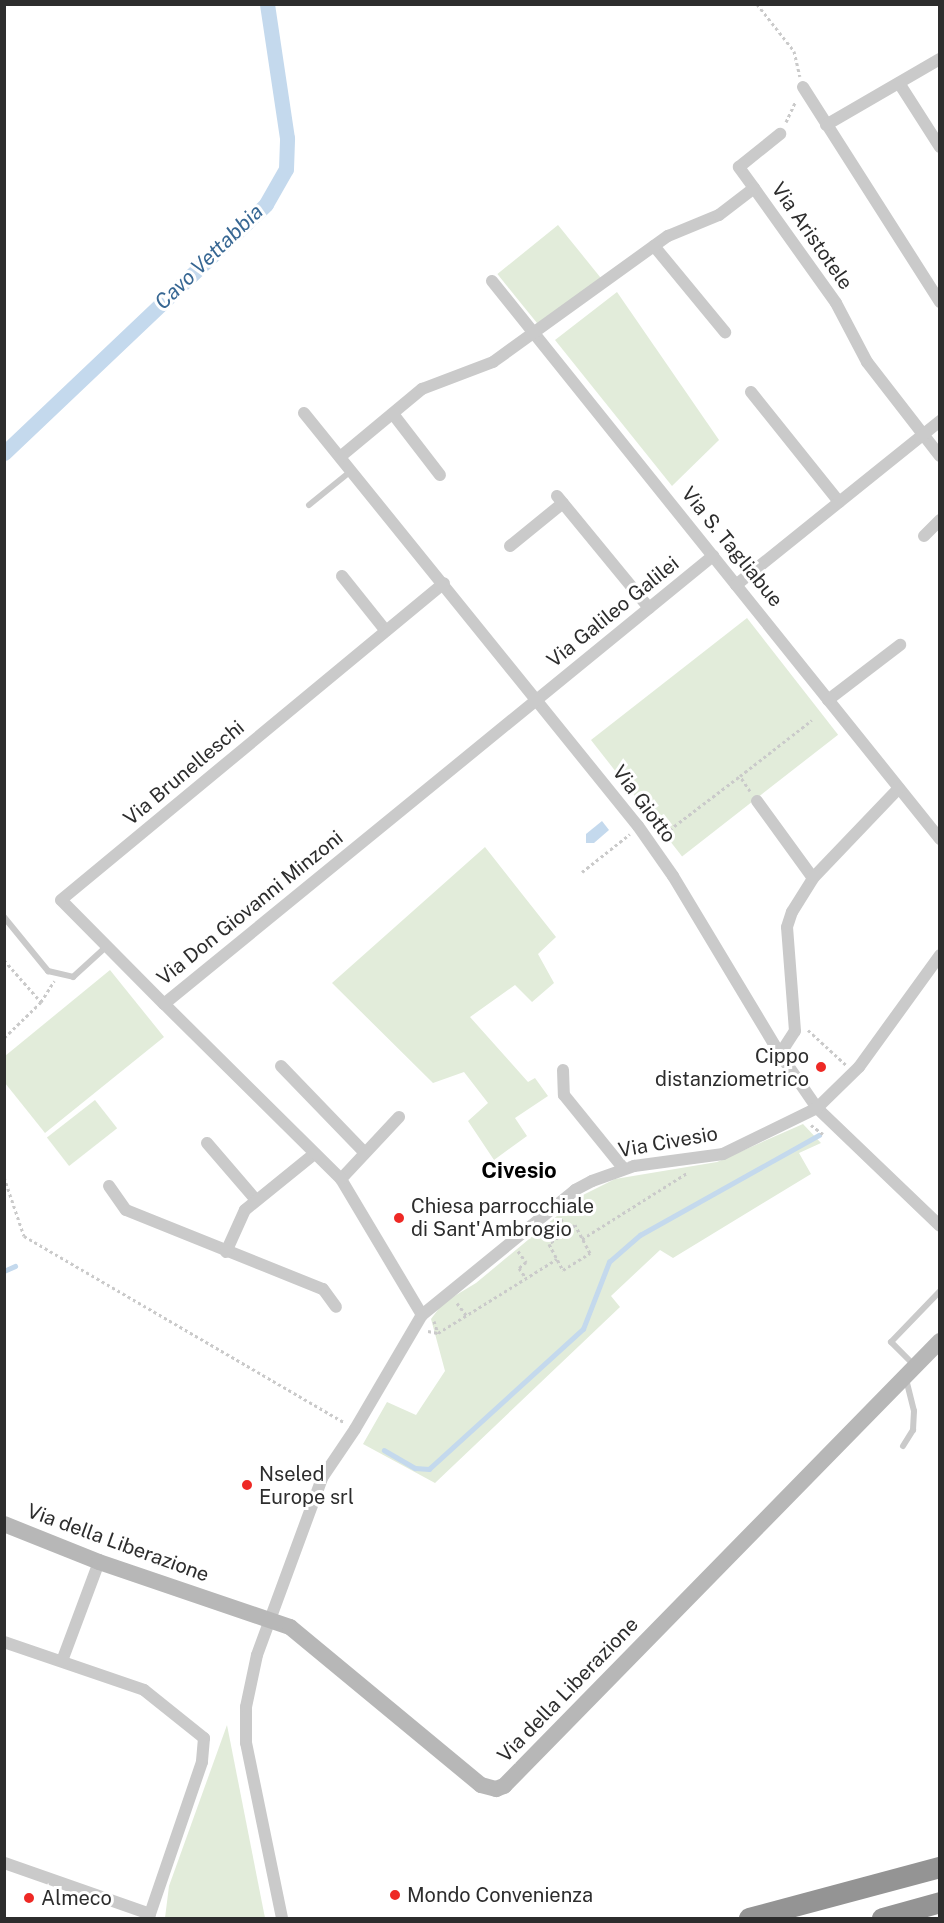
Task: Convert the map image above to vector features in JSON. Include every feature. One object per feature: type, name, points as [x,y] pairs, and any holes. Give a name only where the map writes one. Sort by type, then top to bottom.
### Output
[{"type":"highway","points":[[749,1918],[939,1867]]},
{"type":"highway","points":[[882,1918],[939,1902]]},
{"type":"street","points":[[826,125],[939,59]]},
{"type":"street","points":[[899,83],[939,147]]},
{"type":"street","points":[[804,87],[939,302]]},
{"type":"street","points":[[754,188],[739,167],[780,134]]},
{"type":"street","name":"Via Aristotele","points":[[340,458],[422,389],[493,362],[668,236],[719,215],[754,188],[836,303],[867,362],[939,456]]},
{"type":"street","points":[[654,246],[725,332]]},
{"type":"street","name":"Via S. Tagliabue","points":[[492,281],[540,330],[736,585],[939,839]]},
{"type":"street","points":[[751,392],[839,502]]},
{"type":"street","name":"Via Giotto","points":[[304,413],[444,583],[638,826],[780,1054],[817,1108],[939,1227]]},
{"type":"street","points":[[393,414],[440,475]]},
{"type":"street","points":[[736,585],[939,421]]},
{"type":"street","points":[[510,546],[560,499],[649,608]]},
{"type":"street","points":[[924,536],[939,520]]},
{"type":"street","name":"Via Galileo Galilei","points":[[537,699],[714,556]]},
{"type":"street","points":[[342,576],[387,631]]},
{"type":"street","name":"Via Brunelleschi","points":[[164,1004],[61,900],[444,583]]},
{"type":"street","points":[[828,700],[900,645]]},
{"type":"street","name":"Via Don Giovanni Minzoni","points":[[422,1315],[341,1179],[313,1155],[164,1004],[537,699]]},
{"type":"street","points":[[780,1054],[795,1031],[787,927],[813,878],[900,788]]},
{"type":"street","points":[[757,801],[813,878]]},
{"type":"street","name":"Via Civesio","points":[[282,1918],[248,1770],[245,1738],[246,1707],[257,1655],[322,1478],[356,1429],[422,1315],[575,1190],[624,1169],[723,1154],[817,1108],[854,1072],[939,956]]},
{"type":"street","points":[[281,1066],[364,1152]]},
{"type":"street","points":[[563,1070],[564,1095],[624,1169]]},
{"type":"street","points":[[341,1179],[399,1117]]},
{"type":"street","points":[[207,1143],[256,1200]]},
{"type":"street","points":[[226,1252],[238,1221],[256,1200],[313,1155]]},
{"type":"street","points":[[109,1186],[126,1210],[226,1252],[323,1288],[336,1307]]},
{"type":"street","name":"Via della Liberazione","points":[[4,1524],[99,1562],[270,1618],[290,1627],[481,1785],[496,1789],[504,1786],[939,1341]]},
{"type":"street","points":[[62,1661],[99,1562]]},
{"type":"street","points":[[4,1642],[144,1690],[204,1738],[202,1762],[150,1914],[4,1863]]},
{"type":"lane","points":[[309,505],[351,471]]},
{"type":"lane","points":[[4,917],[48,971],[72,977],[108,945]]},
{"type":"lane","points":[[903,1446],[913,1430],[914,1411],[910,1371],[891,1342],[939,1291]]},
{"type":"path","points":[[758,4],[794,51],[804,87],[780,134]]},
{"type":"path","points":[[651,844],[812,720]]},
{"type":"path","points":[[740,776],[757,801]]},
{"type":"path","points":[[582,872],[638,826]]},
{"type":"path","points":[[4,960],[41,1002]]},
{"type":"path","points":[[4,1038],[41,1002],[58,973]]},
{"type":"path","points":[[794,1017],[854,1072]]},
{"type":"path","points":[[802,1127],[812,1125],[829,1139]]},
{"type":"path","points":[[582,1239],[691,1170],[673,1171]]},
{"type":"path","points":[[4,1178],[24,1236],[356,1429]]},
{"type":"path","points":[[551,1223],[567,1211]]},
{"type":"path","points":[[560,1216],[567,1230]]},
{"type":"path","points":[[575,1225],[590,1253],[564,1270],[549,1244],[567,1230],[575,1225]]},
{"type":"path","points":[[510,1254],[525,1243]]},
{"type":"path","points":[[517,1250],[526,1262],[519,1268],[526,1278]]},
{"type":"path","points":[[426,1330],[438,1333],[557,1259]]},
{"type":"path","points":[[453,1299],[462,1295]]},
{"type":"path","points":[[438,1333],[434,1319],[440,1312]]},
{"type":"green space","points":[[558,225],[602,279],[541,328],[497,274]]},
{"type":"green space","points":[[617,292],[719,440],[672,486],[555,340]]},
{"type":"green space","points":[[747,618],[838,735],[682,857],[591,740]]},
{"type":"green space","points":[[485,847],[556,937],[538,954],[554,983],[532,1002],[515,985],[470,1017],[528,1082],[535,1078],[548,1096],[515,1118],[527,1136],[494,1160],[468,1121],[488,1103],[464,1072],[433,1083],[332,983]]},
{"type":"green space","points":[[110,970],[164,1037],[45,1133],[5,1083],[5,1056]]},
{"type":"green space","points":[[95,1100],[117,1128],[69,1166],[47,1138]]},
{"type":"green space","points":[[803,1124],[821,1143],[799,1153],[811,1174],[673,1258],[660,1250],[611,1296],[620,1307],[435,1483],[363,1444],[387,1402],[416,1415],[445,1371],[431,1319],[443,1303],[476,1283],[581,1196],[615,1179],[717,1162]]},
{"type":"green space","points":[[227,1725],[265,1918],[165,1918],[169,1886]]},
{"type":"water","points":[[602,821],[609,830],[594,843],[586,843],[586,834]]},
{"type":"waterway","name":"Cavo Vettabbia","points":[[4,453],[266,204],[286,169],[287,138],[267,4]]},
{"type":"waterway","points":[[384,1450],[415,1468],[429,1469],[583,1329],[609,1262],[640,1235],[819,1135]]},
{"type":"waterway","points":[[4,1271],[15,1266]]},
{"type":"place","name":"Cippo distanziometrico","points":[[821,1067]]},
{"type":"place","name":"Chiesa parrocchiale di Sant'Ambrogio","points":[[399,1218]]},
{"type":"place","name":"Nseled Europe srl","points":[[247,1485]]},
{"type":"place","name":"Mondo Convenienza","points":[[395,1895]]},
{"type":"place","name":"Almeco","points":[[29,1898]]},
{"type":"district","name":"Civesio","points":[[519,1171]]}]
